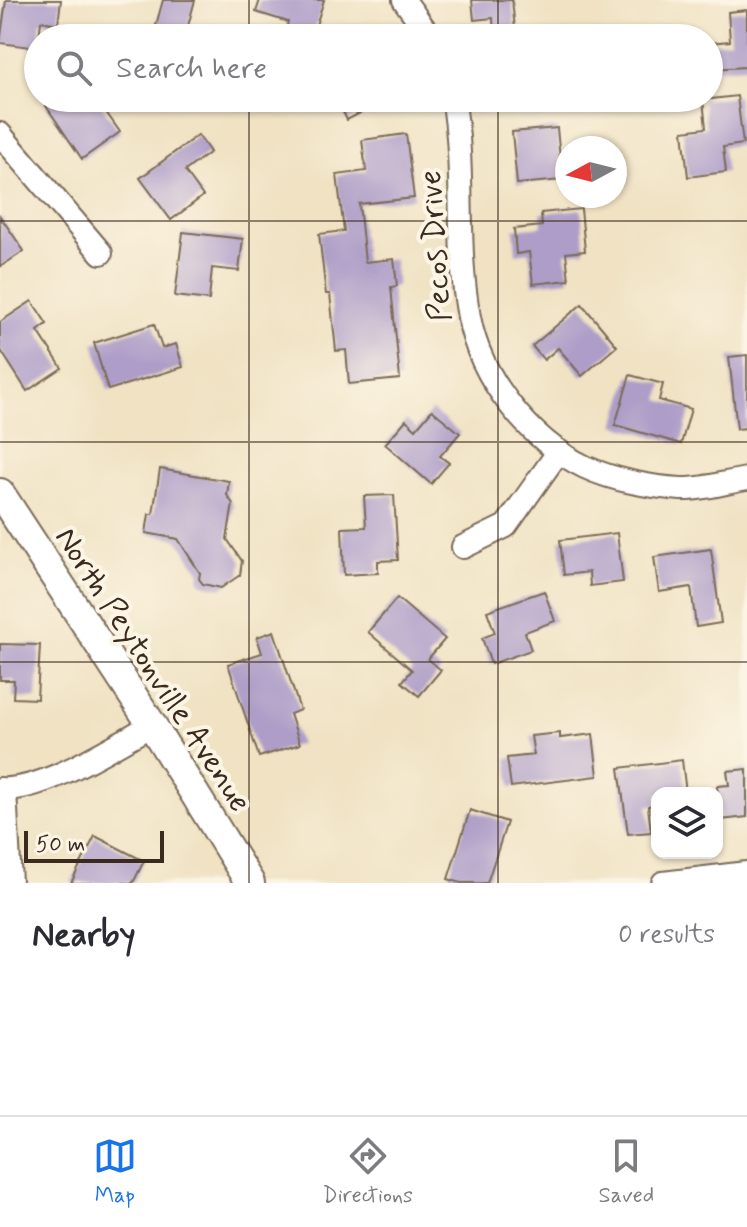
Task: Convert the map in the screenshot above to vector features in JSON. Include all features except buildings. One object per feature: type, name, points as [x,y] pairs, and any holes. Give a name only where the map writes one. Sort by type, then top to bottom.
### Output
[{"type":"street","points":[[404,0],[421,24]]},
{"type":"street","name":"Pecos Drive","points":[[455,112],[459,137],[461,255],[469,318],[476,345],[503,395],[538,434],[559,451],[585,467],[610,476],[657,487],[685,489],[747,479]]},
{"type":"street","points":[[0,134],[101,253]]},
{"type":"street","points":[[463,547],[506,526],[559,451]]},
{"type":"street","name":"North Peytonville Avenue","points":[[0,493],[152,725],[250,883]]},
{"type":"street","points":[[10,883],[2,789],[18,789],[64,772],[152,725]]},
{"type":"street","points":[[663,883],[747,873]]}]
